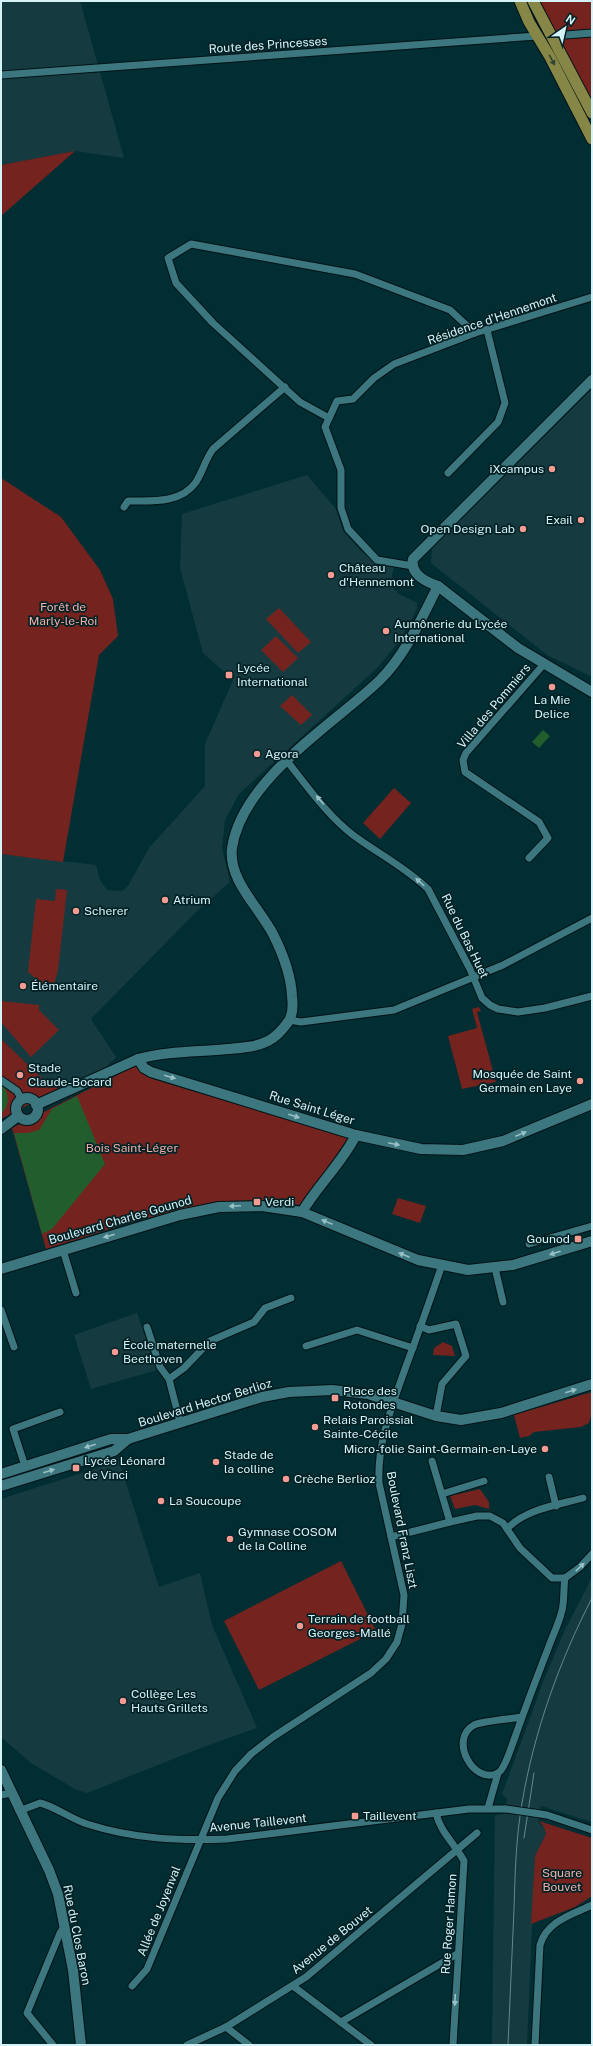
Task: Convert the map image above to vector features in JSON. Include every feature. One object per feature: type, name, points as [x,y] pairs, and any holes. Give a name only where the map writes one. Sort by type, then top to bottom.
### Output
[{"type":"main road","points":[[520,1],[592,139]]},
{"type":"main road","points":[[533,1],[592,113]]},
{"type":"street","points":[[552,36],[592,33]]},
{"type":"street","name":"Route des Princesses","points":[[1,75],[537,36]]},
{"type":"street","points":[[329,418],[300,402],[214,323],[176,283],[168,258],[191,244],[355,274],[450,310],[475,333]]},
{"type":"street","name":"Résidence d'Hennemont","points":[[413,566],[377,560],[348,529],[341,508],[341,470],[325,427],[337,402],[353,398],[374,378],[394,364],[475,333],[592,297]]},
{"type":"street","points":[[448,473],[498,422],[505,403],[487,330]]},
{"type":"street","points":[[592,380],[413,559],[413,566],[435,580],[438,586],[518,648],[592,692]]},
{"type":"street","points":[[124,507],[128,501],[158,501],[174,498],[187,490],[195,484],[205,461],[213,449],[285,387]]},
{"type":"street","points":[[36,1105],[138,1058],[155,1054],[251,1047],[277,1036],[289,1020],[293,1006],[292,987],[283,956],[272,933],[239,882],[235,872],[232,850],[235,832],[247,808],[264,784],[287,761],[381,679],[411,639],[438,586]]},
{"type":"street","name":"Villa des Pommiers","points":[[529,858],[548,838],[539,822],[465,772],[463,760],[466,753],[544,664]]},
{"type":"street","name":"Rue du Bas Huet","points":[[287,761],[336,820],[352,834],[417,878],[428,888],[473,976],[482,998],[498,1009],[510,1012],[545,1008],[592,996]]},
{"type":"street","points":[[289,1020],[301,1022],[394,1010],[473,976],[503,965],[592,918]]},
{"type":"street","name":"Rue Saint Léger","points":[[138,1058],[144,1068],[151,1072],[356,1135],[421,1149],[463,1150],[503,1141],[592,1104]]},
{"type":"street","points":[[1,1080],[36,1105],[36,1115],[31,1119],[24,1120],[18,1116],[16,1107],[20,1095]]},
{"type":"street","points":[[1,1129],[18,1116]]},
{"type":"street","points":[[302,1212],[313,1194],[346,1152],[356,1135]]},
{"type":"street","name":"Boulevard Charles Gounod","points":[[1,1269],[180,1214],[219,1207],[262,1206],[302,1212],[418,1260],[468,1270],[513,1265],[592,1241]]},
{"type":"street","points":[[529,1244],[592,1226]]},
{"type":"street","points":[[63,1250],[76,1293]]},
{"type":"street","name":"Boulevard Franz Liszt","points":[[200,1840],[218,1798],[235,1771],[251,1754],[273,1737],[372,1673],[386,1659],[397,1642],[402,1624],[404,1595],[379,1483],[378,1464],[380,1446],[412,1348],[442,1265]]},
{"type":"street","points":[[495,1268],[503,1302]]},
{"type":"street","points":[[169,1379],[184,1368],[210,1341],[254,1322],[265,1308],[291,1298]]},
{"type":"street","points":[[1,1310],[14,1347]]},
{"type":"street","points":[[420,1326],[429,1330],[456,1324],[466,1356],[442,1384],[436,1416]]},
{"type":"street","points":[[147,1327],[160,1367],[169,1379],[180,1422]]},
{"type":"street","points":[[306,1346],[357,1330],[412,1348]]},
{"type":"street","name":"Boulevard Hector Berlioz","points":[[1,1474],[111,1439],[128,1439],[262,1397],[309,1390],[332,1390],[368,1394],[436,1416],[451,1419],[474,1418],[523,1406],[592,1384]]},
{"type":"street","points":[[25,1466],[13,1429],[60,1412]]},
{"type":"street","name":"Boulevard Hector Berlioz","points":[[1,1486],[114,1451],[128,1439]]},
{"type":"street","points":[[432,1461],[450,1522]]},
{"type":"street","points":[[549,1477],[556,1506]]},
{"type":"street","points":[[442,1494],[484,1481]]},
{"type":"street","points":[[507,1529],[514,1521],[524,1516],[583,1498]]},
{"type":"street","points":[[391,1537],[477,1516],[490,1516],[503,1523],[520,1548],[552,1578],[565,1578],[580,1567],[592,1554]]},
{"type":"street","points":[[488,1808],[498,1773],[502,1769],[562,1613],[565,1578]]},
{"type":"street","points":[[498,1773],[485,1774],[472,1767],[464,1753],[465,1735],[474,1725],[522,1717]]},
{"type":"street","name":"Rue du Clos Baron","points":[[1,1770],[6,1794],[19,1811],[49,1870],[58,1894],[72,1970],[81,2045]]},
{"type":"street","name":"Avenue Taillevent","points":[[19,1811],[40,1803],[85,1824],[111,1832],[154,1839],[200,1840],[242,1837],[488,1808],[546,1815],[592,1830]]},
{"type":"street","name":"Rue Roger Hamon","points":[[436,1813],[443,1832],[458,1850],[464,1861],[452,2045]]},
{"type":"street","name":"Avenue de Bouvet","points":[[187,2045],[226,2027],[293,1986],[477,1833]]},
{"type":"street","name":"Allée de Joyenval","points":[[132,1986],[147,1969],[200,1840]]},
{"type":"street","points":[[535,2045],[540,1945],[542,1937],[549,1927],[555,1923],[592,1905]]},
{"type":"street","points":[[53,2045],[27,2013],[60,1933],[64,1927]]},
{"type":"street","points":[[341,2022],[457,1954]]},
{"type":"street","points":[[293,1986],[371,2045]]},
{"type":"street","points":[[226,2027],[249,2045]]},
{"type":"shaded area","points":[[1,1],[80,1],[124,158],[75,151],[1,165]]},
{"type":"shaded area","name":"iXcampus","points":[[592,389],[592,677],[547,655],[431,563],[432,548]]},
{"type":"shaded area","points":[[307,475],[336,509],[343,531],[360,550],[372,560],[394,566],[391,582],[394,589],[399,594],[417,603],[417,609],[401,639],[377,668],[239,794],[225,820],[222,848],[230,882],[197,911],[91,1019],[116,1057],[102,1071],[60,1088],[49,1085],[1,1039],[1,854],[96,865],[100,880],[107,890],[122,891],[128,886],[149,848],[205,786],[205,744],[233,680],[203,653],[180,568],[182,514]]},
{"type":"shaded area","points":[[543,730],[550,736],[539,748],[532,742]]},
{"type":"shaded area","points":[[1,1084],[6,1091],[8,1099],[6,1107],[1,1113]]},
{"type":"shaded area","points":[[77,1096],[105,1164],[52,1229],[42,1234],[14,1133],[28,1133],[39,1130],[52,1109]]},
{"type":"shaded area","name":"École maternelle Beethoven","points":[[137,1313],[157,1370],[91,1389],[74,1335]]},
{"type":"shaded area","points":[[119,1461],[159,1587],[200,1573],[212,1625],[257,1728],[206,1746],[87,1793],[75,1789],[31,1763],[1,1737],[1,1499]]},
{"type":"shaded area","points":[[592,1577],[592,1822],[541,1806],[538,1822],[544,1827],[546,1834],[535,1856],[527,2045],[492,2045],[495,1815],[504,1814],[507,1799],[502,1794],[545,1677],[564,1632]]},
{"type":"green space","points":[[534,1],[592,1],[592,109]]},
{"type":"green space","points":[[75,151],[1,216],[1,165]]},
{"type":"green space","name":"Forêt de Marly-le-Roi","points":[[1,478],[61,517],[100,570],[113,599],[118,636],[99,655],[63,862],[1,854]]},
{"type":"green space","points":[[279,608],[311,642],[298,653],[266,619]]},
{"type":"green space","points":[[276,636],[298,658],[283,672],[261,650]]},
{"type":"green space","points":[[292,695],[312,715],[301,725],[280,706]]},
{"type":"green space","points":[[394,788],[411,803],[380,839],[363,823]]},
{"type":"green space","points":[[56,889],[67,890],[58,970],[52,992],[28,972],[36,899],[55,901]]},
{"type":"green space","points":[[1,1001],[39,1005],[39,1010],[59,1030],[31,1057],[1,1022]]},
{"type":"green space","points":[[479,1007],[481,1011],[477,1012],[496,1082],[462,1089],[448,1036],[477,1028],[472,1009]]},
{"type":"green space","name":"Stade Claude-Bocard","points":[[1,1039],[49,1085],[60,1088],[1,1119]]},
{"type":"green space","name":"Bois Saint-Léger","points":[[135,1066],[153,1079],[348,1138],[301,1205],[261,1200],[230,1201],[142,1219],[46,1249],[12,1128]]},
{"type":"green space","points":[[398,1198],[426,1206],[420,1223],[392,1214]]},
{"type":"green space","points":[[443,1342],[452,1346],[455,1356],[433,1355],[434,1348]]},
{"type":"green space","points":[[592,1392],[592,1412],[589,1423],[581,1427],[534,1432],[529,1436],[520,1438],[514,1415]]},
{"type":"green space","points":[[480,1489],[489,1502],[489,1509],[475,1505],[455,1509],[450,1496]]},
{"type":"green space","name":"Terrain de football Georges-Mallé","points":[[341,1561],[376,1631],[259,1690],[224,1621]]},
{"type":"green space","name":"Square Bouvet","points":[[539,1821],[592,1838],[592,1896],[575,1907],[531,1924],[535,1856],[546,1834],[544,1827]]},
{"type":"tram line","points":[[508,2045],[516,1856],[518,1829],[527,1776],[533,1750],[549,1698],[569,1647],[592,1598]]},
{"type":"tram line","points":[[524,1838],[534,1773]]},
{"type":"place","name":"iXcampus","points":[[552,469]]},
{"type":"place","name":"Exail","points":[[581,520]]},
{"type":"place","name":"Open Design Lab","points":[[523,529]]},
{"type":"place","name":"Château d'Hennemont","points":[[331,575]]},
{"type":"place","name":"Aumônerie du Lycée International","points":[[386,631]]},
{"type":"place","name":"Lycée International","points":[[229,675]]},
{"type":"place","name":"La Mie Delice","points":[[552,687]]},
{"type":"place","name":"Agora","points":[[257,754]]},
{"type":"place","name":"Atrium","points":[[165,900]]},
{"type":"place","name":"Scherer","points":[[76,911]]},
{"type":"place","name":"Élémentaire","points":[[23,986]]},
{"type":"place","name":"Stade Claude-Bocard","points":[[20,1075]]},
{"type":"place","name":"Mosquée de Saint Germain en Laye","points":[[580,1081]]},
{"type":"place","name":"Verdi","points":[[257,1202]]},
{"type":"place","name":"Gounod","points":[[578,1239]]},
{"type":"place","name":"École maternelle Beethoven","points":[[115,1352]]},
{"type":"place","name":"Place des Rotondes","points":[[335,1398]]},
{"type":"place","name":"Relais Paroissial Sainte-Cécile","points":[[315,1427]]},
{"type":"place","name":"Micro-folie Saint-Germain-en-Laye","points":[[545,1449]]},
{"type":"place","name":"Stade de la colline","points":[[216,1462]]},
{"type":"place","name":"Lycée Léonard de Vinci","points":[[76,1468]]},
{"type":"place","name":"Crèche Berlioz","points":[[286,1479]]},
{"type":"place","name":"La Soucoupe","points":[[161,1501]]},
{"type":"place","name":"Gymnase COSOM de la Colline","points":[[230,1539]]},
{"type":"place","name":"Terrain de football Georges-Mallé","points":[[300,1626]]},
{"type":"place","name":"Collège Les Hauts Grillets","points":[[123,1701]]},
{"type":"place","name":"Taillevent","points":[[355,1816]]}]
